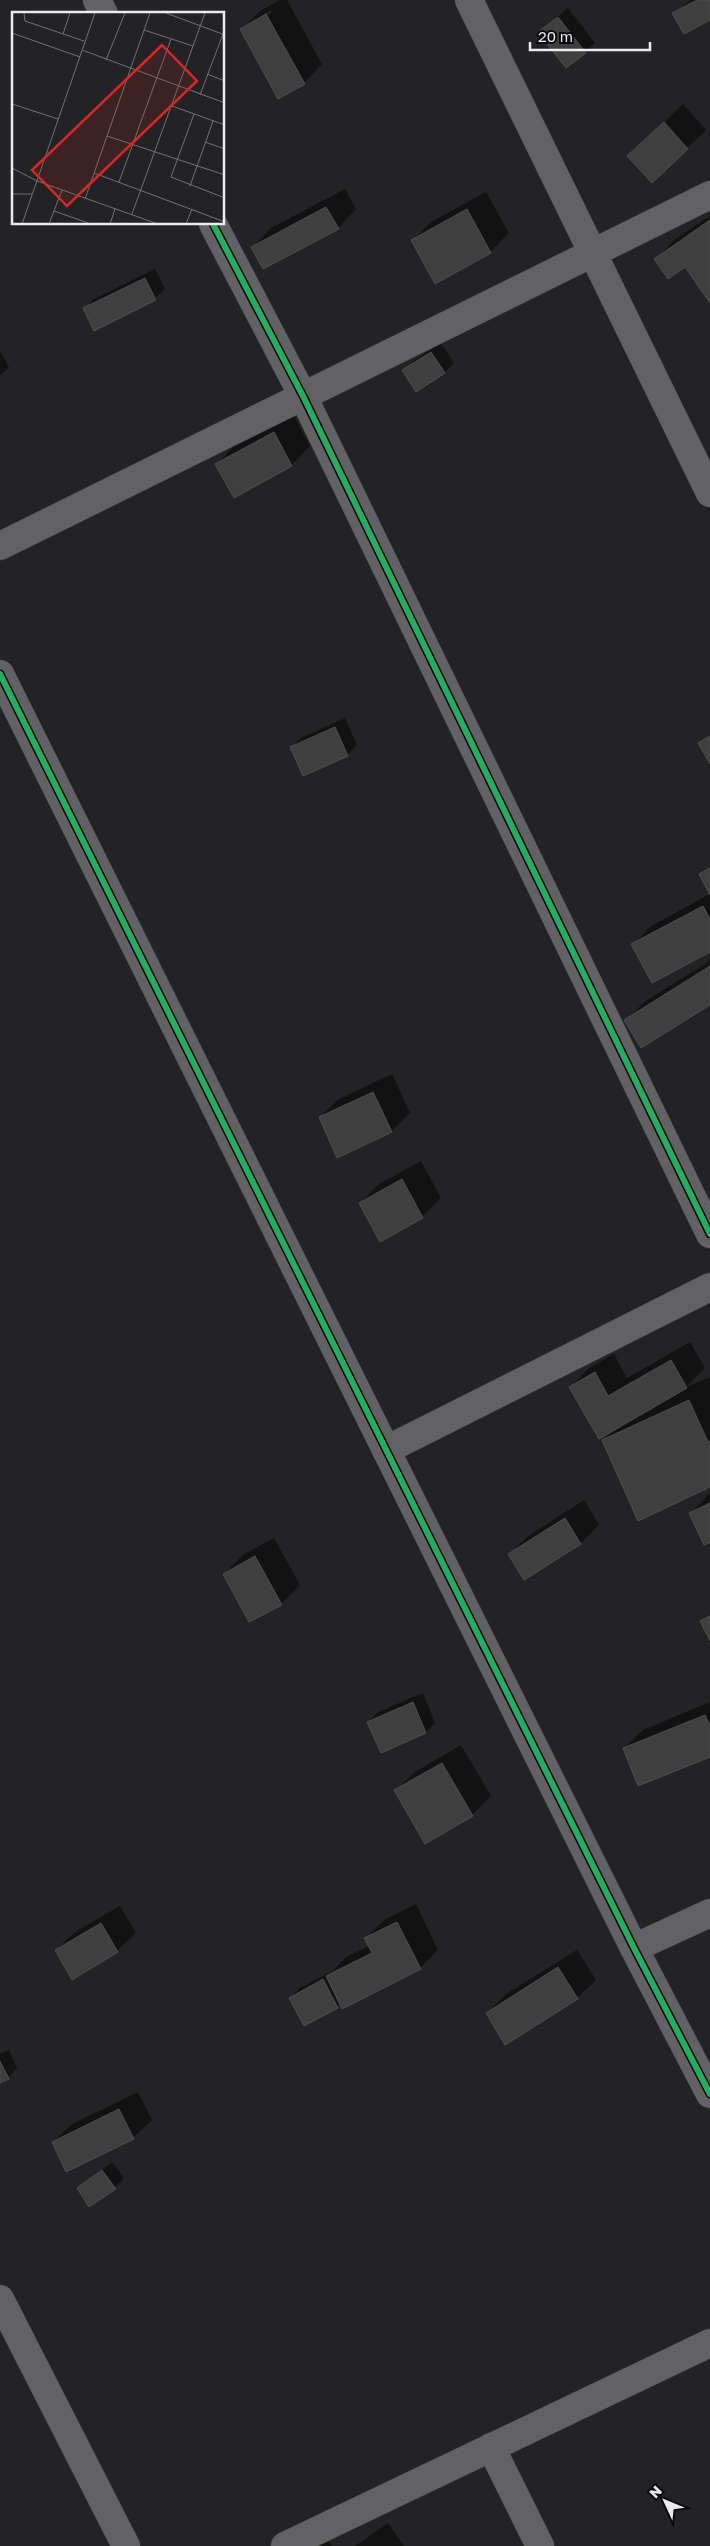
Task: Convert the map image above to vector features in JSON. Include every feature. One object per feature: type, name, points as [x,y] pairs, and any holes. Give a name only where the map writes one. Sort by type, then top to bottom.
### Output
[{"type":"street","points":[[97,0],[103,12]]},
{"type":"street","points":[[469,0],[710,493]]},
{"type":"street","points":[[0,546],[710,195]]},
{"type":"street","points":[[214,225],[303,396],[710,1234]]},
{"type":"street","points":[[0,674],[634,1948],[710,2094]]},
{"type":"street","points":[[386,1450],[710,1287]]},
{"type":"street","points":[[634,1948],[710,1913]]},
{"type":"street","points":[[0,2299],[126,2546]]},
{"type":"street","points":[[285,2546],[710,2343]]},
{"type":"street","points":[[491,2447],[540,2546]]},
{"type":"building","points":[[697,0],[710,0],[710,20],[684,34],[672,13]]},
{"type":"building","points":[[266,14],[305,84],[278,99],[240,29]]},
{"type":"building","points":[[558,17],[586,53],[566,68],[538,32]]},
{"type":"building","points":[[664,122],[688,149],[652,183],[627,156]]},
{"type":"building","points":[[326,207],[339,229],[263,269],[251,247]]},
{"type":"building","points":[[467,209],[491,253],[435,284],[411,240]]},
{"type":"building","points":[[710,220],[710,303],[685,267],[668,279],[654,259]]},
{"type":"building","points":[[145,278],[156,300],[94,331],[83,308]]},
{"type":"building","points":[[431,352],[445,373],[416,392],[402,370]]},
{"type":"building","points":[[274,432],[292,466],[234,498],[215,464]]},
{"type":"building","points":[[335,727],[348,756],[303,776],[290,747]]},
{"type":"building","points":[[710,736],[710,764],[698,743]]},
{"type":"building","points":[[710,868],[710,895],[699,874]]},
{"type":"building","points":[[703,906],[710,919],[710,952],[652,983],[631,944]]},
{"type":"building","points":[[710,966],[710,1005],[641,1048],[624,1020]]},
{"type":"building","points":[[373,1092],[392,1132],[337,1158],[319,1117]]},
{"type":"building","points":[[402,1179],[423,1218],[380,1242],[359,1203]]},
{"type":"building","points":[[671,1360],[687,1388],[599,1439],[569,1387],[595,1372],[608,1396]]},
{"type":"building","points":[[689,1400],[708,1442],[710,1441],[710,1487],[638,1521],[602,1440]]},
{"type":"building","points":[[710,1503],[710,1542],[704,1545],[689,1513]]},
{"type":"building","points":[[565,1518],[581,1544],[524,1580],[508,1554]]},
{"type":"building","points":[[255,1556],[282,1605],[249,1622],[223,1574]]},
{"type":"building","points":[[710,1616],[710,1641],[700,1621]]},
{"type":"building","points":[[413,1702],[426,1733],[381,1753],[367,1722]]},
{"type":"building","points":[[705,1715],[710,1726],[710,1757],[638,1786],[623,1748]]},
{"type":"building","points":[[442,1763],[473,1816],[425,1844],[394,1790]]},
{"type":"building","points":[[397,1922],[421,1969],[342,2009],[326,1976],[372,1953],[364,1938]]},
{"type":"building","points":[[101,1923],[118,1952],[72,1980],[55,1950]]},
{"type":"building","points":[[558,1967],[578,1999],[505,2045],[486,2013]]},
{"type":"building","points":[[323,1979],[338,2008],[304,2026],[289,1998]]},
{"type":"building","points":[[0,2061],[9,2079],[0,2083]]},
{"type":"building","points":[[119,2109],[134,2139],[66,2172],[52,2142]]},
{"type":"building","points":[[102,2170],[116,2189],[89,2207],[77,2188]]},
{"type":"cycle path","points":[[214,225],[303,396],[710,1234]]},
{"type":"cycle path","points":[[0,674],[634,1948],[710,2094]]}]
